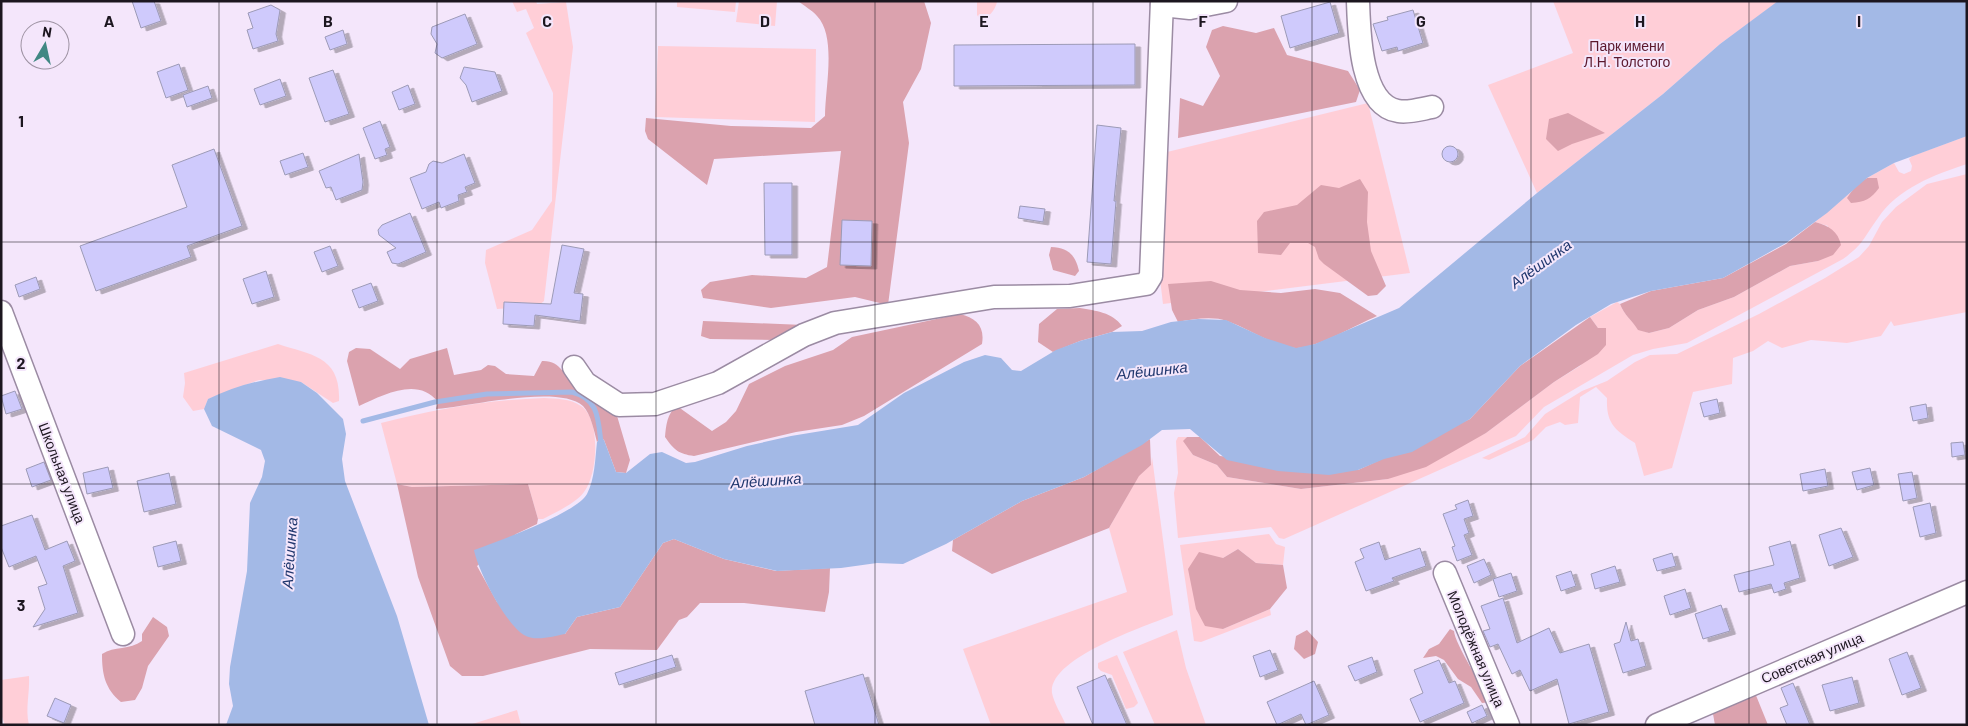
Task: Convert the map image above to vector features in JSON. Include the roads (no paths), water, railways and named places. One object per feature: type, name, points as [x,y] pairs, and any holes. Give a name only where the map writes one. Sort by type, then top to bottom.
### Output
[{"type":"street","points":[[574,367],[585,383],[619,405],[655,404],[718,383],[804,335],[835,323],[994,297],[1070,296],[1146,284],[1150,276],[1162,3],[1190,8],[1226,1]]},
{"type":"street","points":[[1358,1],[1362,51],[1373,93],[1384,106],[1396,111],[1410,111],[1432,107]]},
{"type":"street","name":"Школьная улица","points":[[1,312],[123,634]]},
{"type":"street","name":"Молодёжная улица","points":[[1445,573],[1508,725]]},
{"type":"street","name":"Советская улица","points":[[1657,725],[1967,592]]},
{"type":"water","points":[[1778,1],[1967,1],[1967,136],[1894,163],[1867,178],[1827,213],[1786,243],[1723,278],[1651,291],[1611,304],[1576,325],[1520,366],[1470,419],[1412,452],[1384,459],[1358,470],[1329,475],[1278,471],[1227,460],[1190,429],[1162,430],[1142,445],[1084,477],[1022,501],[946,544],[903,564],[877,563],[841,568],[777,571],[724,559],[674,539],[663,543],[620,607],[577,617],[565,634],[544,638],[528,637],[517,629],[493,596],[481,570],[474,550],[553,518],[580,502],[587,494],[592,482],[597,442],[601,438],[604,440],[616,472],[626,473],[650,454],[662,452],[686,463],[695,462],[747,446],[791,436],[858,425],[904,393],[964,362],[985,355],[1001,358],[1012,370],[1021,371],[1056,350],[1080,341],[1112,332],[1142,331],[1171,322],[1198,319],[1226,320],[1265,338],[1296,348],[1315,344],[1399,308],[1537,193],[1663,94],[1720,44]]},
{"type":"water","points":[[280,377],[301,382],[317,393],[343,419],[346,434],[342,459],[345,481],[397,616],[429,725],[226,725],[233,706],[229,684],[230,667],[247,571],[250,503],[262,477],[265,461],[261,450],[212,426],[204,409],[208,399],[217,395],[243,385]]},
{"type":"waterway","name":"Алёшинка","points":[[363,421],[435,402],[487,394],[572,392],[581,395],[596,411],[601,443]]},
{"type":"park label","name":"Парк имени Л.Н. Толстого","points":[[1627,54]]}]
